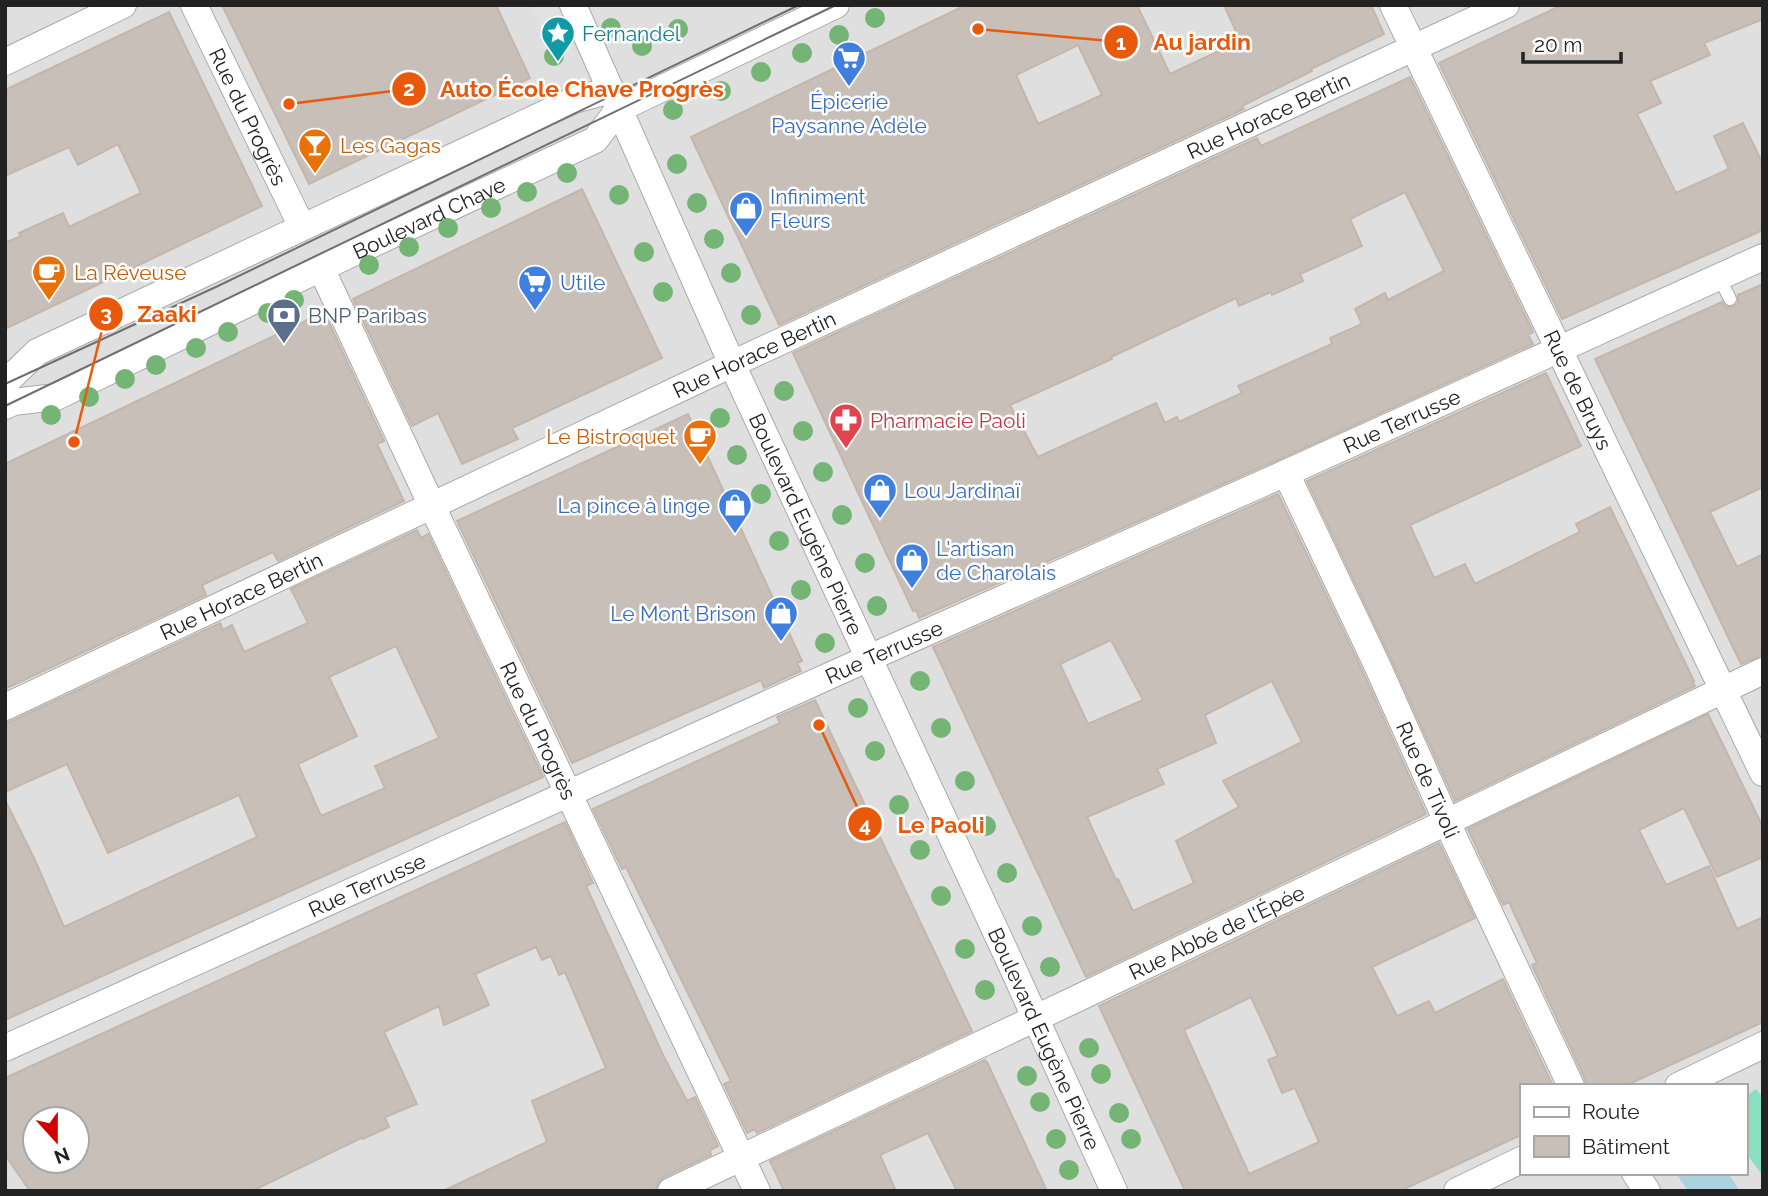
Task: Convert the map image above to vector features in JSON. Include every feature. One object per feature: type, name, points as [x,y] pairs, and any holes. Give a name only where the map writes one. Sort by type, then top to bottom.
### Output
[{"type":"street","points":[[5,62],[123,5]]},
{"type":"street","name":"Rue du Progrès","points":[[194,5],[302,227]]},
{"type":"street","name":"Boulevard Eugène Pierre","points":[[573,5],[732,364],[1114,1191]]},
{"type":"street","name":"Boulevard Chave","points":[[5,383],[37,352],[574,100],[615,99],[836,5]]},
{"type":"street","name":"Rue de Bruys","points":[[1393,5],[1763,773]]},
{"type":"street","name":"Rue Horace Bertin","points":[[5,707],[732,364],[1506,5]]},
{"type":"street","name":"Boulevard Chave","points":[[5,406],[13,402],[55,397],[595,139],[615,99]]},
{"type":"street","name":"Rue Terrusse","points":[[5,1048],[1559,349],[1724,288],[1763,257]]},
{"type":"street","name":"Rue du Progrès","points":[[321,268],[757,1191]]},
{"type":"street","name":"Rue de Tivoli","points":[[1286,474],[1570,1084]]},
{"type":"street","name":"Rue Abbé de l'Épée","points":[[671,1191],[1763,671]]},
{"type":"street","points":[[1682,1084],[1763,1045]]},
{"type":"street","points":[[1457,1191],[1520,1160]]},
{"type":"street","points":[[1636,1175],[1647,1191]]},
{"type":"shaded area","points":[[5,5],[1763,5],[1763,1191],[5,1191]]},
{"type":"shaded area","points":[[529,5],[573,5],[583,26],[547,43]]},
{"type":"green space","points":[[1756,1089],[1763,1098],[1763,1176],[1747,1155],[1747,1096]]},
{"type":"water","points":[[1677,1175],[1729,1175],[1740,1191],[1688,1191]]},
{"type":"building","points":[[222,5],[496,5],[530,78],[309,184]]},
{"type":"building","points":[[966,5],[1137,5],[1170,74],[1232,45],[1229,39],[1238,36],[1224,5],[1371,5],[1384,34],[1311,69],[1312,71],[1242,106],[1244,109],[779,325],[691,137]],"holes":[[[1078,45],[1102,95],[1038,124],[1016,75]]]},
{"type":"building","points":[[1562,5],[1763,5],[1763,19],[1704,43],[1710,55],[1650,81],[1661,103],[1637,114],[1676,193],[1729,169],[1714,136],[1743,123],[1763,164],[1763,230],[1562,319],[1439,63]]},
{"type":"building","points":[[169,12],[262,206],[5,329],[5,243],[21,236],[19,233],[63,213],[69,227],[141,193],[118,144],[78,165],[69,147],[5,176],[5,90]]},
{"type":"building","points":[[1410,77],[1533,332],[1528,335],[1533,344],[919,618],[916,610],[913,611],[793,353],[1257,138],[1261,146]],"holes":[[[1405,192],[1444,271],[1388,300],[1385,293],[1355,309],[1362,324],[1330,338],[1332,344],[1238,386],[1242,393],[1179,422],[1177,417],[1165,423],[1156,403],[1038,457],[1010,405],[1236,298],[1239,306],[1303,281],[1300,274],[1362,246],[1350,219]]]},
{"type":"building","points":[[582,189],[662,358],[512,428],[518,439],[462,464],[438,413],[412,426],[353,299]]},
{"type":"building","points":[[1763,284],[1763,487],[1710,512],[1737,567],[1763,554],[1763,655],[1741,664],[1595,359],[1722,302],[1726,307],[1733,307],[1738,303],[1738,295]]},
{"type":"building","points":[[324,312],[384,441],[377,444],[404,501],[278,561],[273,552],[202,585],[206,595],[5,689],[5,464]]},
{"type":"building","points":[[1546,373],[1581,446],[1410,525],[1434,578],[1465,564],[1475,584],[1580,532],[1576,524],[1610,507],[1695,686],[1455,801],[1307,481]]},
{"type":"building","points":[[688,414],[802,661],[797,663],[801,671],[764,688],[761,680],[572,763],[457,521]]},
{"type":"building","points":[[1278,494],[1363,672],[1426,814],[1086,977],[933,647]],"holes":[[[1111,640],[1143,700],[1088,724],[1060,664]],[[1272,681],[1302,742],[1223,781],[1239,807],[1176,841],[1194,883],[1133,911],[1087,817],[1164,784],[1157,769],[1216,743],[1205,715]]]},
{"type":"building","points":[[417,530],[421,538],[428,534],[543,777],[5,1020],[5,800],[64,927],[257,837],[239,795],[108,853],[67,764],[5,792],[5,723],[220,623],[223,630],[232,625],[244,652],[308,623],[291,589]],"holes":[[[396,646],[439,738],[375,766],[385,788],[321,816],[298,764],[357,736],[329,677]]]},
{"type":"building","points":[[815,700],[972,1031],[757,1133],[755,1129],[747,1133],[724,1084],[731,1081],[626,867],[622,869],[593,809],[780,723],[777,717]]},
{"type":"building","points":[[1708,714],[1763,827],[1763,857],[1717,877],[1684,808],[1639,830],[1666,885],[1709,866],[1737,929],[1763,917],[1763,1022],[1629,1084],[1586,1084],[1532,965],[1537,963],[1509,902],[1503,905],[1468,829]]},
{"type":"building","points":[[565,822],[593,883],[586,886],[664,1057],[687,1101],[695,1097],[718,1146],[710,1150],[711,1155],[664,1177],[655,1191],[443,1191],[547,1142],[532,1101],[606,1068],[565,972],[559,975],[551,956],[542,960],[536,947],[475,974],[489,1005],[444,1025],[439,1006],[384,1032],[417,1104],[385,1117],[389,1127],[252,1191],[30,1191],[5,1155],[5,1078]]},
{"type":"building","points":[[1439,843],[1475,918],[1372,967],[1397,1016],[1429,1001],[1435,1013],[1503,979],[1552,1084],[1520,1084],[1520,1135],[1400,1191],[1185,1191],[1099,1006]],"holes":[[[1251,997],[1278,1056],[1268,1060],[1282,1093],[1295,1088],[1319,1142],[1249,1174],[1184,1030]]]},
{"type":"building","points":[[985,1060],[1047,1191],[957,1191],[928,1133],[880,1155],[896,1191],[784,1191],[770,1161]]},
{"type":"tram line","points":[[5,384],[218,286],[799,5]]},
{"type":"tram line","points":[[5,406],[836,5]]},
{"type":"place","name":"Au jardin","points":[[978,29]]},
{"type":"place","name":"Fernandel","points":[[558,63]]},
{"type":"place","name":"Épicerie Paysanne Adèle","points":[[849,88]]},
{"type":"place","name":"Auto École Chave Progrès","points":[[289,104]]},
{"type":"place","name":"Les Gagas","points":[[315,175]]},
{"type":"place","name":"Infiniment Fleurs","points":[[746,238]]},
{"type":"place","name":"La Rêveuse","points":[[49,302]]},
{"type":"place","name":"Utile","points":[[535,312]]},
{"type":"place","name":"BNP Paribas","points":[[284,345]]},
{"type":"place","name":"Zaaki","points":[[74,442]]},
{"type":"place","name":"Pharmacie Paoli","points":[[846,450]]},
{"type":"place","name":"Le Bistroquet","points":[[700,466]]},
{"type":"place","name":"Lou Jardinaï","points":[[880,520]]},
{"type":"place","name":"La pince à linge","points":[[735,535]]},
{"type":"place","name":"L'artisan de Charolais","points":[[912,590]]},
{"type":"place","name":"Le Mont Brison","points":[[781,643]]},
{"type":"place","name":"Le Paoli","points":[[819,725]]}]
